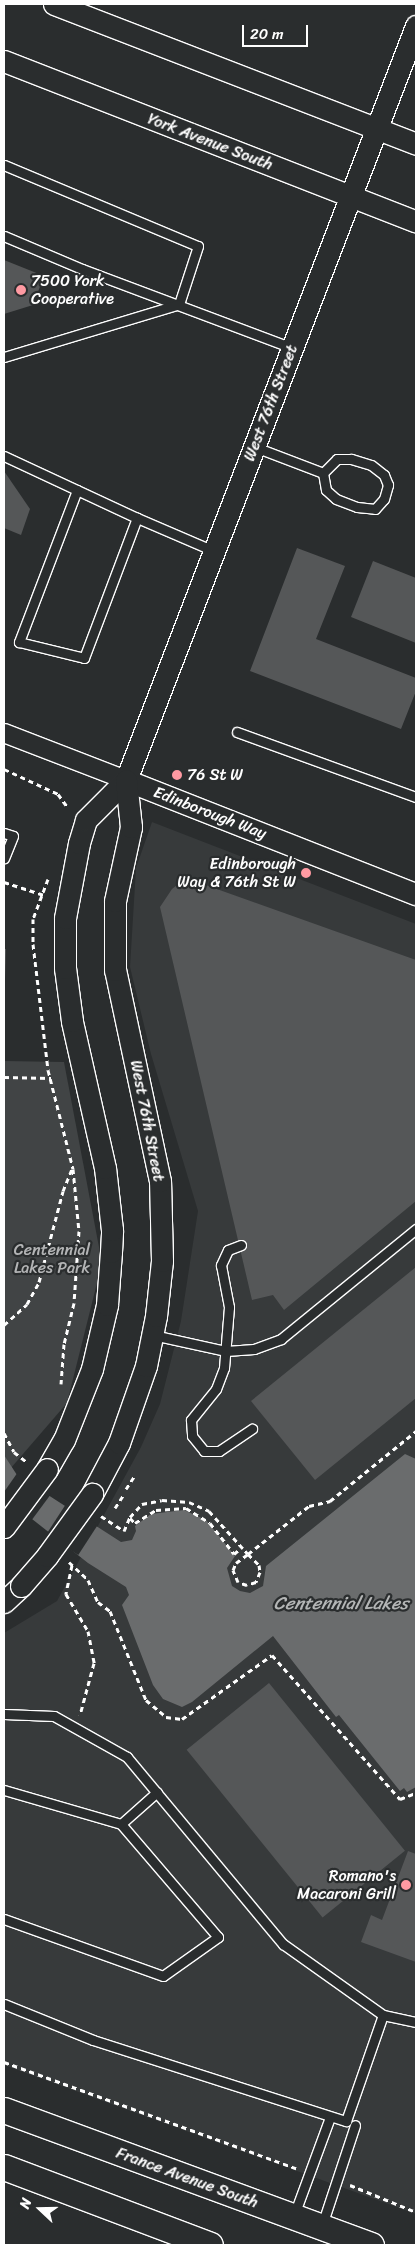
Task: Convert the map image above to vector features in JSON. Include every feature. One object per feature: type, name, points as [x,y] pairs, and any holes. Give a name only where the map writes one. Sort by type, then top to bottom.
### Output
[{"type":"main road","name":"France Avenue South","points":[[4,2110],[371,2245]]},
{"type":"main road","points":[[4,2167],[210,2245]]},
{"type":"street","points":[[54,4],[416,144]]},
{"type":"street","name":"West 76th Street","points":[[4,1527],[39,1466],[64,1440],[92,1368],[107,1306],[112,1230],[105,1168],[72,1021],[65,968],[65,918],[74,861],[86,820],[126,780],[416,26]]},
{"type":"street","name":"York Avenue South","points":[[4,62],[416,222]]},
{"type":"street","name":"Edinborough Way","points":[[4,733],[416,894]]},
{"type":"street","name":"West 76th Street","points":[[4,1602],[21,1586],[92,1502],[119,1443],[134,1404],[153,1335],[162,1261],[160,1181],[119,991],[114,948],[115,901],[131,827],[126,780]]},
{"type":"lane","points":[[4,166],[198,246],[179,304]]},
{"type":"lane","points":[[4,236],[82,269],[292,348]]},
{"type":"lane","points":[[4,357],[179,304]]},
{"type":"lane","points":[[254,446],[322,473]]},
{"type":"lane","points":[[4,456],[137,518],[214,551]]},
{"type":"lane","points":[[337,459],[351,459],[370,465],[384,475],[388,485],[384,499],[375,509],[357,507],[336,499],[326,490],[322,473],[337,459]]},
{"type":"lane","points":[[77,490],[19,642],[84,658],[137,518]]},
{"type":"lane","points":[[238,732],[416,797]]},
{"type":"lane","points":[[4,833],[13,836],[4,858]]},
{"type":"lane","points":[[153,1335],[226,1351],[254,1349],[281,1339],[416,1229]]},
{"type":"lane","points":[[241,1245],[228,1250],[221,1265],[229,1307],[226,1351],[216,1388],[191,1420],[192,1436],[204,1451],[219,1451],[252,1429]]},
{"type":"lane","points":[[4,1714],[54,1716],[127,1757],[283,1944],[383,2015],[416,2022]]},
{"type":"lane","points":[[4,1790],[121,1824],[218,1937],[163,1976],[4,1918]]},
{"type":"lane","points":[[121,1824],[157,1792]]},
{"type":"lane","points":[[4,2004],[93,2040],[346,2121],[383,2015]]},
{"type":"lane","points":[[293,2217],[330,2116]]},
{"type":"lane","points":[[321,2227],[355,2125]]},
{"type":"path","points":[[4,882],[44,895]]},
{"type":"path","points":[[4,1077],[51,1078],[72,1169],[79,1230],[74,1303],[61,1366],[61,1394]]},
{"type":"path","points":[[4,1325],[27,1304],[39,1282],[63,1191],[72,1169]]},
{"type":"path","points":[[92,1502],[124,1531],[137,1507],[148,1502],[189,1502],[209,1512],[248,1554],[259,1565],[260,1572],[256,1582],[247,1585],[238,1582],[233,1570],[236,1563],[248,1554],[309,1506],[330,1501],[416,1431]]},
{"type":"path","points":[[4,1433],[14,1452],[39,1466]]},
{"type":"path","points":[[126,1489],[135,1475]]},
{"type":"path","points":[[115,1508],[124,1494]]},
{"type":"path","points":[[130,1518],[135,1523],[156,1510],[186,1508],[205,1518],[234,1554],[242,1547]]},
{"type":"path","points":[[77,1729],[94,1663],[88,1631],[66,1594],[72,1564],[88,1580],[98,1602],[110,1611],[146,1700],[166,1717],[182,1718],[272,1655],[400,1799],[416,1793]]},
{"type":"path","points":[[4,2062],[310,2172]]},
{"type":"path","points":[[336,2181],[416,2212]]},
{"type":"shaded area","points":[[152,822],[416,924],[416,2214],[4,2065],[4,1633],[57,1601],[141,1447],[160,1404],[181,1321],[198,1211],[151,1054],[130,967],[136,868]]},
{"type":"green space","name":"Centennial Lakes Park","points":[[4,1061],[64,1062],[102,1263],[67,1403],[4,1476]]},
{"type":"water","name":"Centennial Lakes","points":[[405,1454],[416,1459],[416,1787],[407,1792],[404,1788],[400,1791],[339,1715],[336,1717],[273,1636],[192,1702],[182,1707],[163,1699],[153,1685],[122,1605],[129,1595],[126,1587],[88,1563],[4,1497],[4,1455],[17,1475],[121,1542],[132,1540],[136,1531],[135,1526],[151,1514],[184,1510],[206,1520],[235,1556],[227,1568],[232,1586],[240,1591],[250,1593],[263,1586],[266,1566]]},
{"type":"pier","points":[[18,1472],[51,1494],[31,1521],[4,1500],[4,1492]]},
{"type":"pier","points":[[66,1504],[98,1525],[78,1555],[46,1534]]},
{"type":"building","name":"7500 York Cooperative","points":[[4,260],[44,276],[33,305],[4,314]]},
{"type":"building","points":[[4,471],[30,509],[21,535],[4,528]]},
{"type":"building","points":[[297,548],[345,566],[316,639],[416,678],[416,691],[401,729],[250,671]]},
{"type":"building","points":[[373,561],[416,578],[416,643],[351,617]]},
{"type":"building","points":[[186,878],[416,960],[416,1201],[284,1310],[273,1295],[252,1300],[160,907],[172,889]]},
{"type":"building","points":[[4,949],[6,949],[5,979],[4,979]]},
{"type":"building","points":[[416,1267],[416,1398],[315,1480],[251,1401]]},
{"type":"building","points":[[269,1683],[405,1851],[323,1918],[187,1750]]},
{"type":"building","name":"Romano's Macaroni Grill","points":[[408,1851],[416,1854],[416,1962],[361,1942],[371,1915],[382,1920]]},
{"type":"place","name":"7500 York Cooperative","points":[[21,290]]},
{"type":"place","name":"76 St W","points":[[177,775]]},
{"type":"place","name":"Edinborough Way & 76th St W","points":[[306,873]]},
{"type":"place","name":"Romano's Macaroni Grill","points":[[406,1885]]}]
